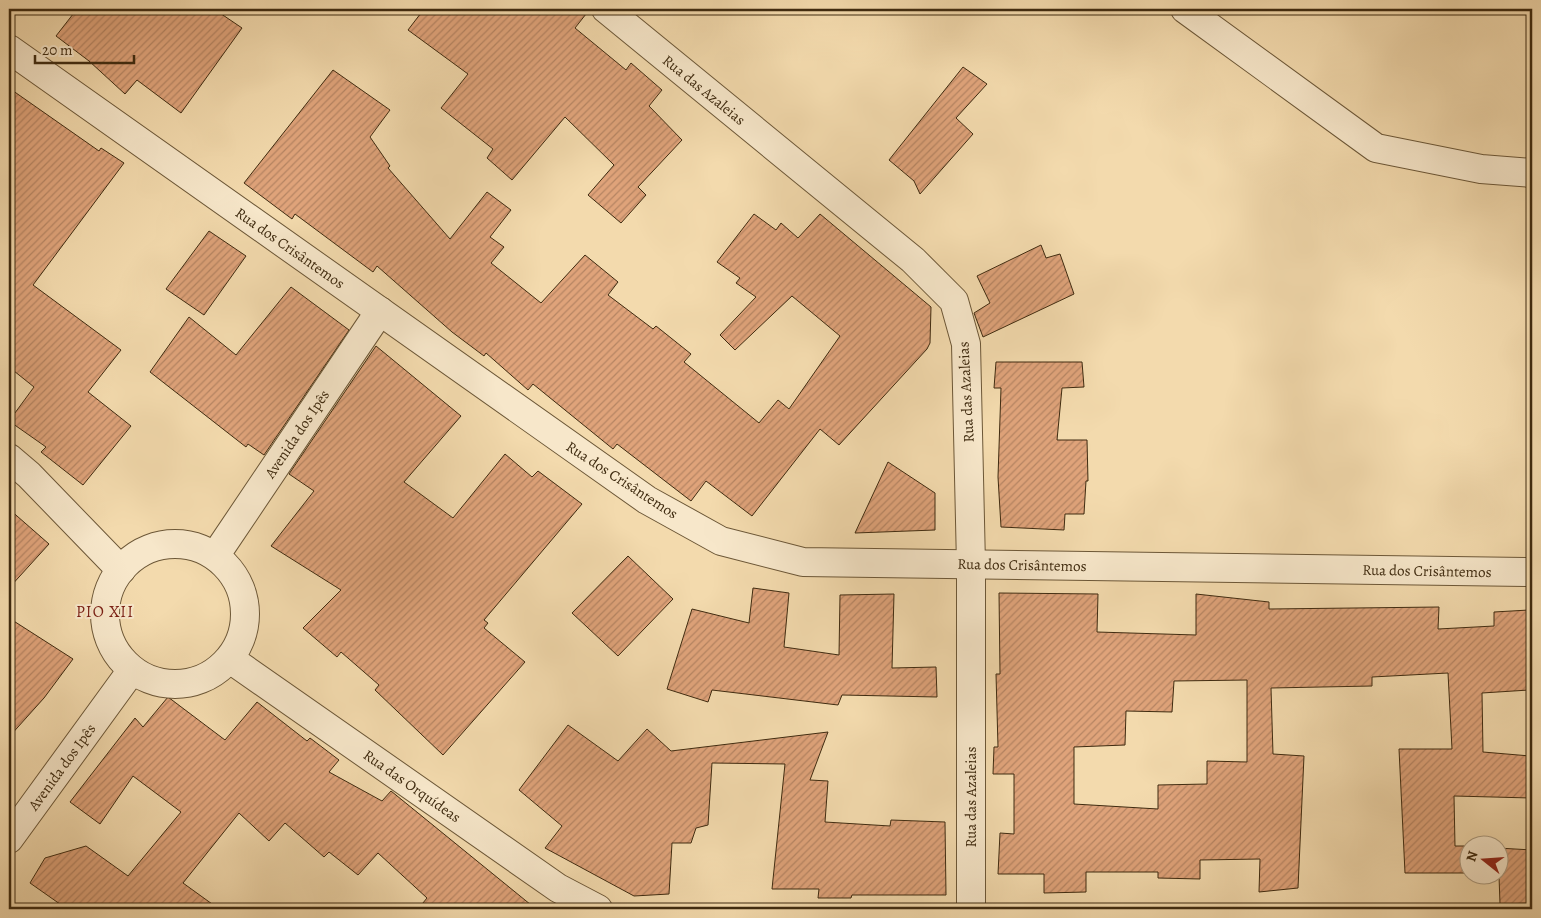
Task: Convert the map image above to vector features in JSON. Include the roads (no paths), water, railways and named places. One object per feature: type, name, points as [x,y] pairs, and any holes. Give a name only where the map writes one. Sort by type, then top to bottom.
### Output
[{"type":"street","name":"Rua das Azaleias","points":[[606,9],[913,260],[954,301],[966,344],[971,565],[971,909]]},
{"type":"street","points":[[1184,9],[1376,148],[1481,169],[1532,173]]},
{"type":"street","name":"Rua dos Crisântemos","points":[[9,49],[647,500],[721,541],[803,562],[1532,572]]},
{"type":"street","name":"Avenida dos Ipês","points":[[215,556],[380,311]]},
{"type":"street","points":[[9,458],[29,475],[121,570]]},
{"type":"street","points":[[175,544],[196,547],[215,556],[230,572],[241,591],[245,613],[242,636],[230,659],[216,671],[196,681],[174,685],[152,681],[132,670],[117,654],[107,634],[105,612],[109,590],[121,570],[136,556],[162,546],[175,544]]},
{"type":"street","name":"Rua das Orquídeas","points":[[230,659],[558,888],[598,909]]},
{"type":"street","name":"Avenida dos Ipês","points":[[9,839],[132,670]]},
{"type":"district","name":"PIO XII","points":[[105,611]]}]
